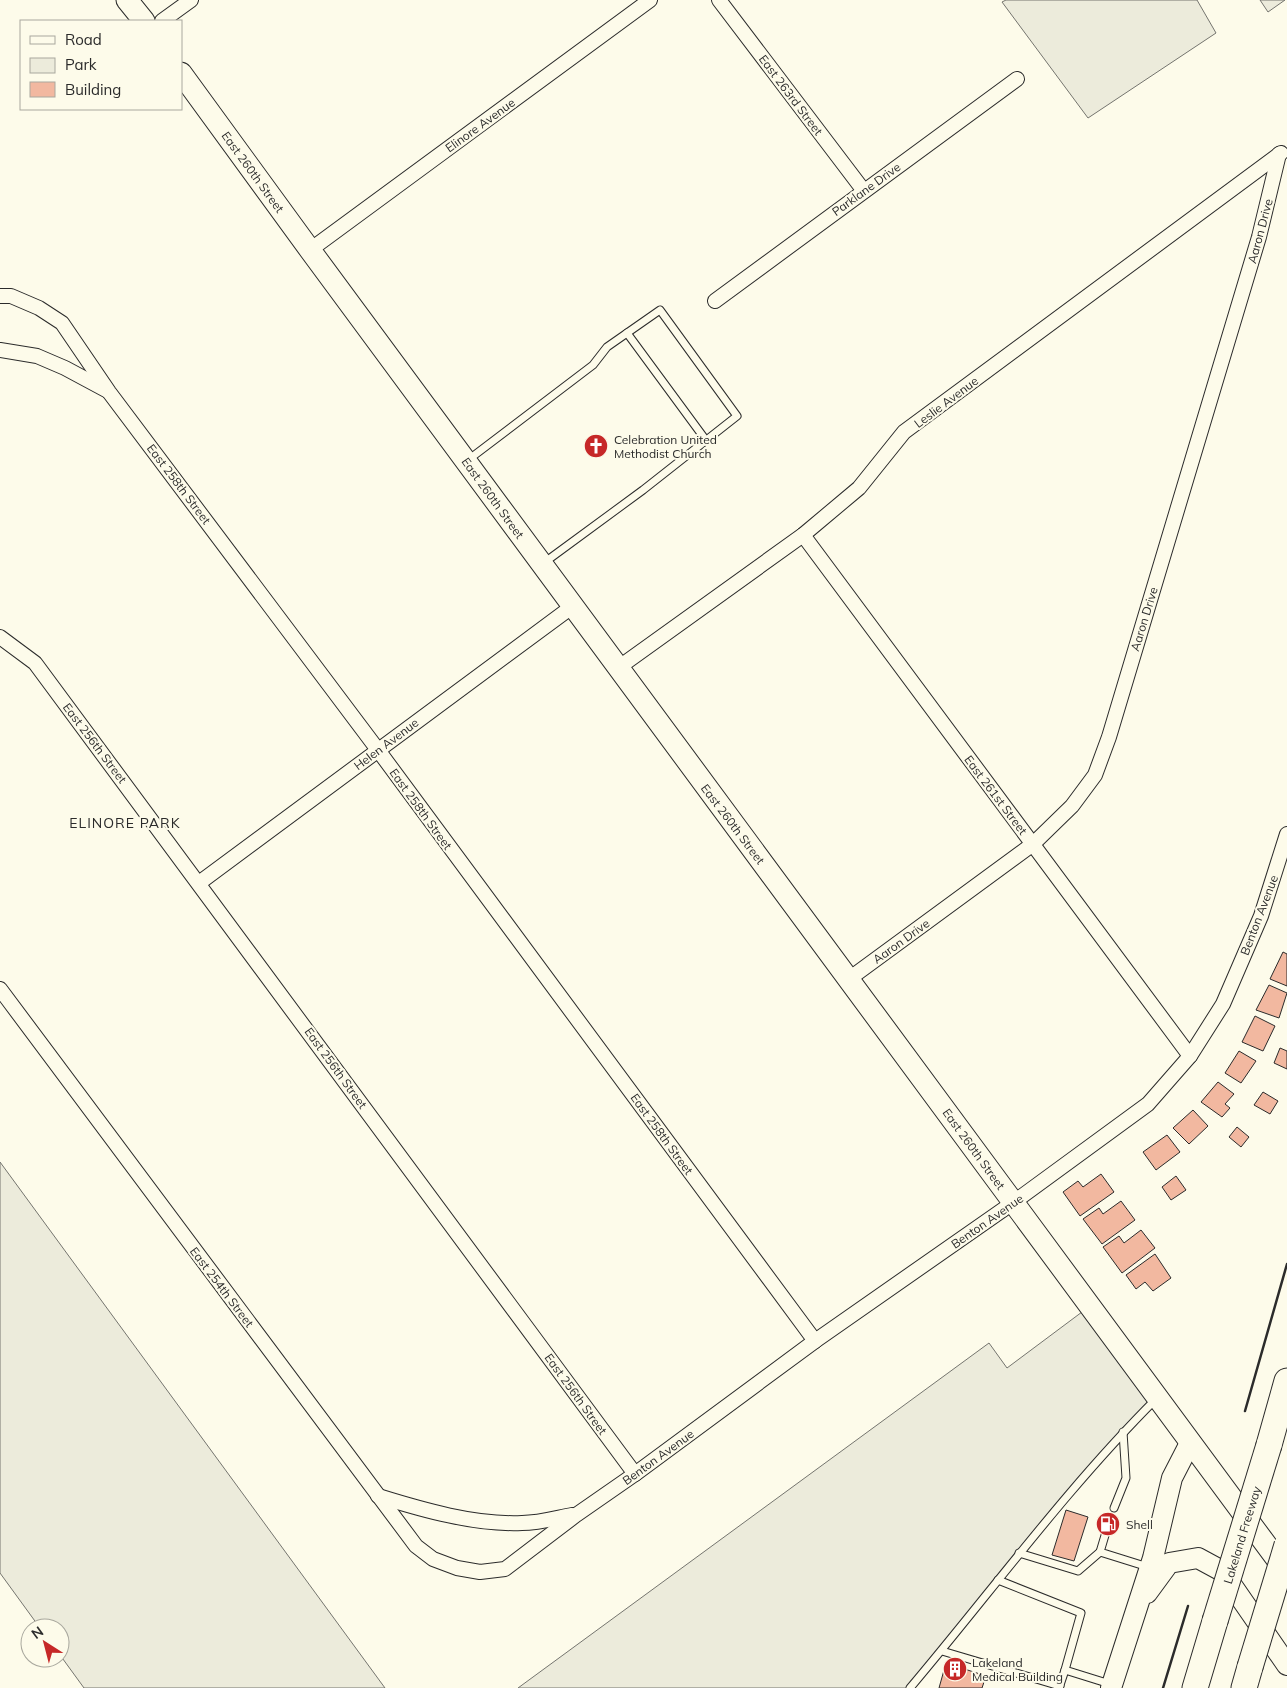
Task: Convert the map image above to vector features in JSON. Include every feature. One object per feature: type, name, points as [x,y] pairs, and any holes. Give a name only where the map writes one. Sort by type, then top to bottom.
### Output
[{"type":"highway","name":"Lakeland Freeway","points":[[1195,1688],[1287,1381]]},
{"type":"highway","points":[[1247,1677],[1287,1546]]},
{"type":"main road","points":[[127,0],[143,20]]},
{"type":"main road","name":"East 260th Street","points":[[182,74],[1287,1573]]},
{"type":"street","points":[[163,20],[191,0]]},
{"type":"street","name":"Elinore Avenue","points":[[310,250],[650,0]]},
{"type":"street","name":"East 263rd Street","points":[[719,0],[864,191]]},
{"type":"street","name":"Parklane Drive","points":[[715,300],[1018,79]]},
{"type":"street","name":"Leslie Avenue","points":[[618,668],[803,535],[859,488],[904,432],[1283,152]]},
{"type":"street","name":"Aaron Drive","points":[[849,979],[1033,844],[1072,806],[1095,775],[1283,152]]},
{"type":"street","name":"East 258th Street","points":[[5,296],[38,308],[62,323],[110,392],[378,750],[815,1341]]},
{"type":"street","points":[[0,350],[37,356],[65,368],[110,392]]},
{"type":"street","name":"East 261st Street","points":[[803,535],[1190,1056]]},
{"type":"street","name":"Helen Avenue","points":[[199,883],[573,606]]},
{"type":"street","name":"East 256th Street","points":[[0,637],[36,663],[635,1474]]},
{"type":"street","name":"Benton Avenue","points":[[458,1568],[480,1572],[506,1569],[576,1515],[635,1474],[815,1341],[1014,1202],[1148,1104],[1190,1056],[1226,995],[1261,916],[1287,834]]},
{"type":"street","name":"East 254th Street","points":[[0,989],[416,1546],[433,1559],[458,1568]]},
{"type":"street","points":[[1112,1686],[1149,1568],[1172,1478],[1190,1443]]},
{"type":"street","name":"Benton Avenue","points":[[378,1496],[416,1508],[464,1518],[522,1523],[576,1515]]},
{"type":"street","points":[[1137,1607],[1169,1563],[1198,1558],[1222,1571],[1287,1666]]},
{"type":"lane","points":[[466,461],[593,366],[607,347],[660,310],[737,416],[705,439],[643,490],[542,564]]},
{"type":"lane","points":[[627,333],[705,439]]},
{"type":"lane","points":[[910,1688],[942,1651],[1054,1509],[1123,1432],[1157,1398]]},
{"type":"lane","points":[[1114,1508],[1126,1478],[1123,1432]]},
{"type":"lane","points":[[1019,1553],[1078,1571],[1100,1552],[1106,1532]]},
{"type":"lane","points":[[1100,1552],[1149,1568]]},
{"type":"lane","points":[[942,1651],[1060,1687],[1081,1613],[998,1580]]},
{"type":"lane","points":[[1065,1670],[1112,1686]]},
{"type":"green space","points":[[1006,0],[1197,0],[1216,33],[1088,118],[1002,2]]},
{"type":"green space","points":[[1260,0],[1285,0],[1268,12]]},
{"type":"green space","points":[[0,1162],[385,1688],[84,1688],[69,1668],[70,1618],[33,1618],[0,1573]]},
{"type":"green space","points":[[1090,1306],[1157,1398],[1114,1441],[910,1688],[518,1688],[989,1343],[1007,1368]]},
{"type":"building","points":[[1283,952],[1287,954],[1287,986],[1270,979]]},
{"type":"building","points":[[1269,985],[1287,993],[1279,1018],[1256,1010]]},
{"type":"building","points":[[1255,1016],[1275,1026],[1263,1051],[1242,1042]]},
{"type":"building","points":[[1280,1048],[1287,1051],[1287,1069],[1274,1063]]},
{"type":"building","points":[[1239,1051],[1256,1061],[1241,1083],[1225,1073]]},
{"type":"building","points":[[1218,1082],[1234,1094],[1225,1104],[1230,1108],[1222,1117],[1201,1102]]},
{"type":"building","points":[[1263,1092],[1278,1101],[1270,1114],[1254,1105]]},
{"type":"building","points":[[1193,1110],[1208,1126],[1189,1144],[1173,1128]]},
{"type":"building","points":[[1237,1127],[1249,1137],[1241,1147],[1229,1137]]},
{"type":"building","points":[[1167,1135],[1180,1152],[1156,1170],[1143,1152]]},
{"type":"building","points":[[1101,1174],[1114,1192],[1080,1216],[1063,1192],[1078,1181],[1083,1187]]},
{"type":"building","points":[[1176,1176],[1186,1190],[1171,1200],[1162,1187]]},
{"type":"building","points":[[1121,1201],[1135,1220],[1102,1244],[1083,1219],[1099,1208],[1103,1214]]},
{"type":"building","points":[[1141,1230],[1155,1248],[1122,1273],[1103,1247],[1119,1236],[1124,1243]]},
{"type":"building","points":[[1155,1254],[1171,1278],[1153,1291],[1145,1282],[1136,1289],[1126,1275]]},
{"type":"building","points":[[1066,1510],[1088,1517],[1074,1561],[1052,1555]]},
{"type":"building","name":"Lakeland Medical Building","points":[[946,1663],[986,1676],[982,1688],[939,1688]]},
{"type":"wall","points":[[1245,1411],[1287,1264]]},
{"type":"wall","points":[[1163,1688],[1188,1606]]},
{"type":"place","name":"Celebration United Methodist Church","points":[[596,446]]},
{"type":"place","name":"Shell","points":[[1108,1524]]},
{"type":"place","name":"Lakeland Medical Building","points":[[955,1669]]},
{"type":"district","name":"ELINORE PARK","points":[[125,823]]}]
